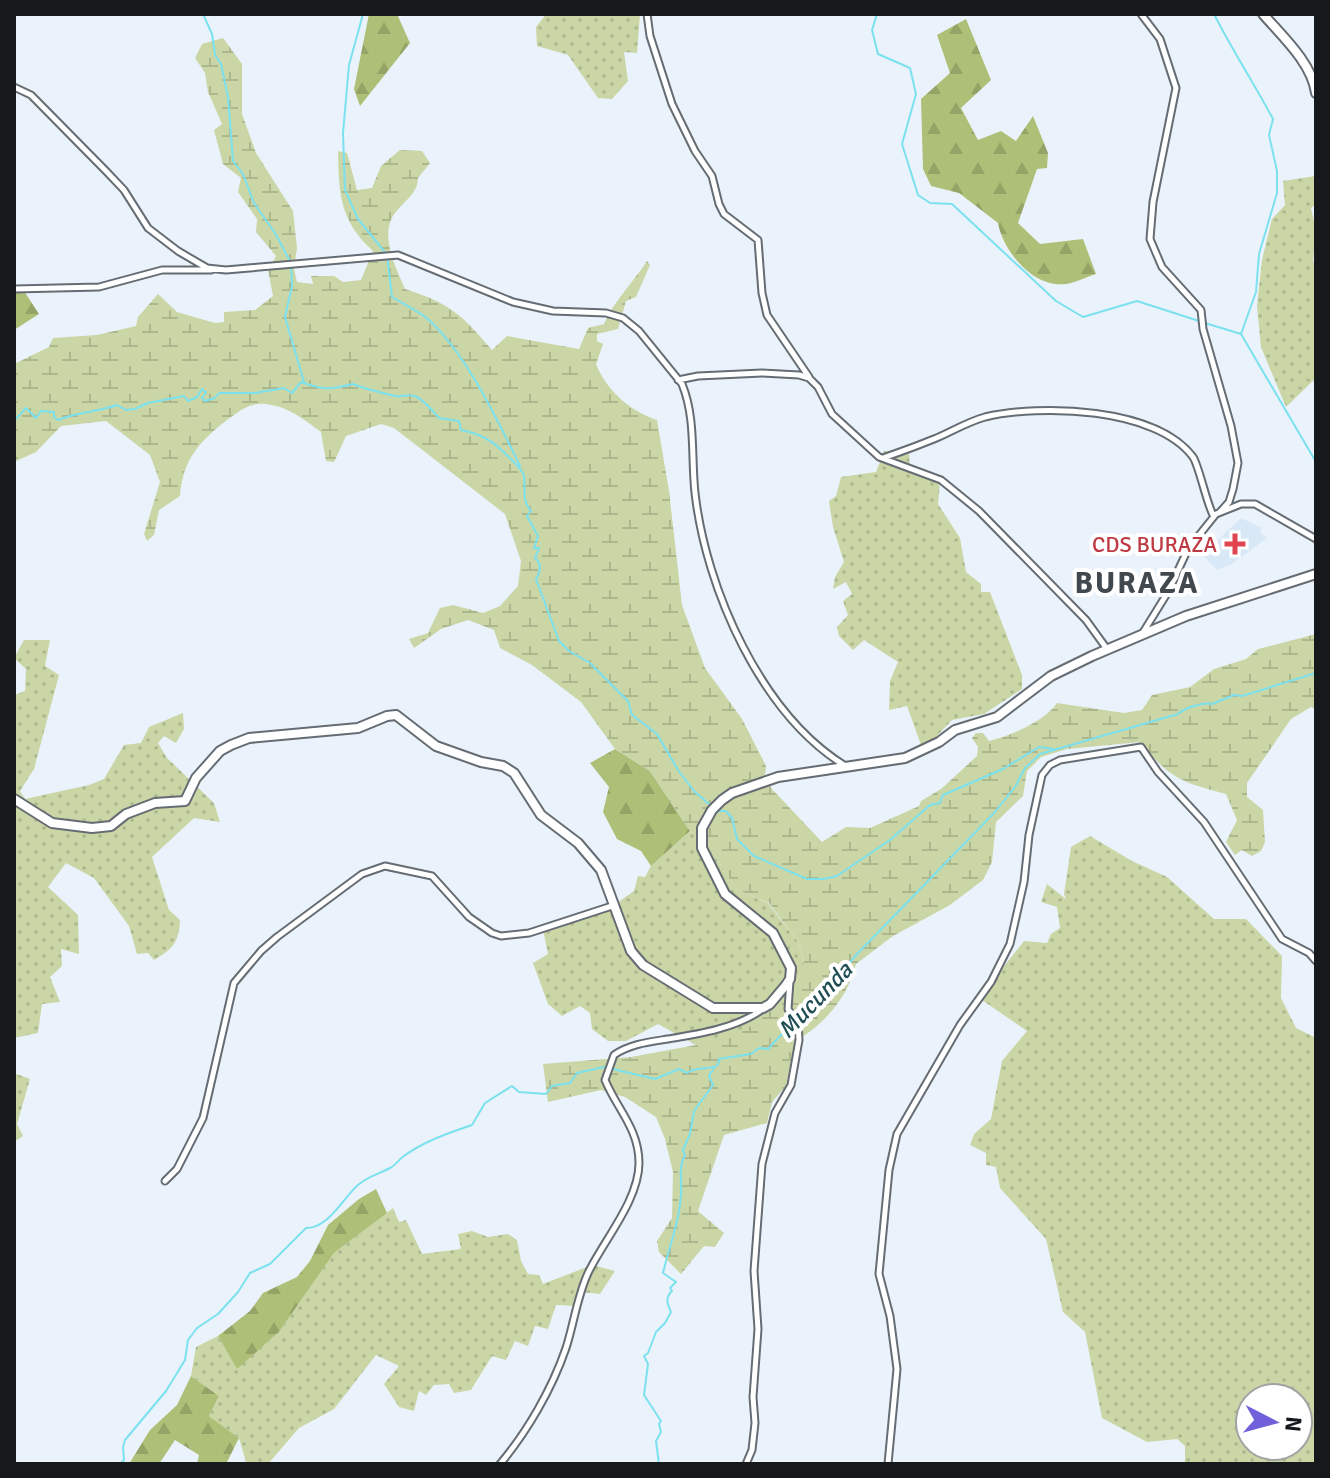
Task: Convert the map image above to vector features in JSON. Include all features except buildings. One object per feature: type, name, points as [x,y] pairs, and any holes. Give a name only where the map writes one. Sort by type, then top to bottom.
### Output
[{"type":"main road","points":[[1263,14],[1306,66],[1316,93]]},
{"type":"main road","points":[[14,799],[52,823],[83,828],[107,827],[141,807],[182,803],[196,778],[220,751],[249,738],[358,728],[396,715],[436,746],[511,770],[541,815],[573,839],[602,871],[631,951],[643,965],[713,1008],[747,1010],[767,1007],[790,979],[789,961],[778,939],[726,896],[701,846],[701,833],[713,809],[732,793],[774,778],[899,760],[919,753],[955,730],[997,717],[1051,676],[1107,649],[1211,607],[1316,574]]},
{"type":"street","points":[[647,14],[654,50],[672,104],[695,151],[712,176],[716,197],[724,214],[758,240],[767,315],[818,387],[832,414],[882,459],[941,480],[958,492],[1086,620],[1107,649]]},
{"type":"street","points":[[1141,14],[1160,39],[1176,88],[1153,202],[1150,239],[1162,267],[1201,310],[1203,329],[1231,426],[1238,463],[1229,502],[1220,512]]},
{"type":"street","points":[[14,87],[31,95],[114,179],[148,228],[178,251],[212,270]]},
{"type":"street","points":[[14,289],[99,287],[162,270],[212,270],[398,255],[513,302],[553,311],[618,316],[639,331],[678,380],[689,407],[695,493],[703,541],[735,629],[777,703],[814,742],[849,768]]},
{"type":"street","points":[[678,380],[762,373],[809,378]]},
{"type":"street","points":[[882,459],[936,438],[964,423],[991,416],[1049,409],[1095,413],[1142,424],[1174,440],[1195,459],[1205,499],[1213,515]]},
{"type":"street","points":[[1142,634],[1168,592],[1188,549],[1213,515],[1245,503],[1255,504],[1316,539]]},
{"type":"street","points":[[888,1464],[897,1369],[890,1316],[879,1274],[889,1170],[897,1134],[960,1025],[991,982],[1010,944],[1024,882],[1036,798],[1042,775],[1050,765],[1092,753],[1141,747],[1158,772],[1204,822],[1282,939],[1309,953],[1316,961]]},
{"type":"street","points":[[165,1181],[177,1169],[203,1118],[234,983],[277,937],[362,874],[385,866],[432,876],[462,911],[484,928],[501,936],[529,933],[615,905]]},
{"type":"street","points":[[746,1464],[752,1450],[755,1423],[753,1397],[758,1327],[754,1271],[762,1164],[775,1113],[792,1082],[799,1040],[796,1020],[788,1009],[790,979]]},
{"type":"street","points":[[500,1464],[545,1394],[567,1345],[583,1285],[612,1233],[637,1178],[639,1163],[633,1129],[605,1080],[614,1055],[639,1044],[704,1032],[737,1022],[767,1007]]},
{"type":"shaded area","name":"CDS BURAZA","points":[[1241,518],[1262,528],[1260,532],[1267,538],[1230,565],[1217,570],[1199,551],[1219,539]]},
{"type":"green space","points":[[369,14],[397,14],[410,43],[360,106],[354,89]]},
{"type":"green space","points":[[543,14],[640,14],[637,53],[624,52],[628,81],[612,99],[598,98],[568,55],[537,46],[536,27]]},
{"type":"green space","points":[[966,19],[991,80],[961,108],[978,140],[1001,131],[1016,141],[1033,116],[1048,153],[1047,168],[1037,169],[1018,223],[1040,244],[1083,239],[1096,274],[1065,284],[1042,280],[1021,266],[1013,256],[998,223],[959,193],[931,186],[923,169],[921,99],[950,73],[937,35]]},
{"type":"green space","points":[[223,38],[242,64],[242,114],[256,153],[293,211],[297,282],[313,284],[311,276],[334,276],[343,282],[361,280],[373,251],[347,217],[339,180],[338,151],[347,153],[357,190],[372,188],[381,166],[400,150],[422,151],[430,163],[418,178],[415,190],[394,214],[389,228],[389,246],[395,264],[405,289],[445,305],[472,327],[492,350],[507,336],[579,349],[588,328],[604,324],[647,261],[650,265],[636,297],[626,301],[618,329],[597,334],[597,341],[603,344],[596,364],[606,383],[620,399],[657,420],[682,605],[705,668],[742,719],[766,766],[765,776],[772,789],[822,842],[846,827],[870,828],[919,806],[921,801],[941,789],[977,756],[978,747],[972,738],[976,733],[983,733],[989,741],[1007,735],[1036,722],[1057,703],[1124,713],[1142,710],[1152,695],[1190,687],[1214,669],[1246,659],[1258,649],[1316,634],[1316,710],[1311,707],[1291,719],[1247,783],[1247,797],[1263,810],[1265,842],[1261,851],[1252,856],[1242,850],[1235,855],[1226,842],[1237,820],[1226,794],[1177,777],[1140,742],[1067,749],[1041,757],[1027,771],[1023,796],[996,822],[992,862],[983,880],[950,905],[893,936],[856,964],[848,987],[834,1008],[816,1027],[795,1041],[786,1086],[772,1102],[767,1123],[724,1135],[698,1211],[724,1233],[715,1247],[704,1246],[681,1274],[659,1252],[657,1241],[672,1218],[673,1172],[656,1117],[625,1097],[601,1090],[548,1102],[543,1064],[631,1057],[696,1045],[751,1026],[779,1004],[797,981],[804,962],[799,943],[769,903],[736,889],[719,862],[690,831],[650,771],[615,749],[581,702],[532,665],[500,648],[494,630],[468,620],[441,629],[414,648],[409,639],[428,633],[440,608],[453,605],[483,613],[500,606],[518,586],[521,561],[505,514],[394,428],[381,424],[346,436],[334,462],[326,461],[321,432],[289,411],[266,404],[255,404],[240,410],[194,452],[185,472],[180,496],[159,510],[154,535],[147,541],[144,534],[160,482],[150,455],[106,421],[61,426],[36,452],[14,462],[14,364],[49,347],[53,338],[97,335],[136,326],[138,317],[158,294],[177,312],[215,323],[224,322],[224,312],[255,310],[273,296],[268,270],[276,256],[256,232],[257,219],[238,192],[241,178],[223,164],[214,130],[222,124],[208,92],[205,73],[195,58],[202,44]]},
{"type":"green space","points":[[1315,176],[1316,204],[1311,208],[1316,230],[1313,262],[1316,262],[1316,378],[1286,407],[1261,347],[1257,306],[1262,260],[1272,219],[1285,205],[1283,181]]},
{"type":"green space","points":[[14,291],[24,291],[39,314],[14,330]]},
{"type":"green space","points":[[884,451],[909,452],[910,470],[940,483],[938,504],[960,538],[966,572],[981,584],[981,592],[990,592],[1022,675],[1022,689],[984,714],[952,720],[935,738],[921,745],[907,706],[889,710],[890,681],[898,662],[864,640],[853,650],[839,636],[837,627],[848,615],[843,601],[852,594],[846,582],[833,589],[835,577],[844,562],[829,501],[836,496],[841,477],[876,472]]},
{"type":"green space","points":[[24,640],[50,640],[45,666],[59,675],[34,769],[20,791],[25,799],[104,779],[124,745],[141,743],[149,727],[183,713],[184,729],[176,743],[164,736],[158,743],[167,758],[214,803],[220,822],[194,818],[152,857],[169,910],[180,920],[174,944],[154,960],[148,953],[137,954],[129,926],[94,878],[66,863],[48,887],[78,915],[79,954],[61,949],[62,966],[50,977],[60,1002],[42,1004],[38,1033],[14,1038],[14,695],[25,691],[26,669],[14,658]]},
{"type":"green space","points":[[615,749],[650,771],[690,831],[651,866],[641,851],[617,839],[603,812],[609,787],[590,763]]},
{"type":"green space","points":[[690,831],[719,862],[736,889],[768,903],[799,943],[804,963],[797,981],[779,1004],[752,1026],[721,1039],[696,1045],[658,1024],[626,1041],[608,1041],[592,1029],[590,1013],[580,1006],[562,1016],[548,1004],[533,963],[548,954],[543,930],[614,905],[634,891],[638,876],[645,877],[651,866]]},
{"type":"green space","points":[[1090,836],[1167,877],[1214,919],[1246,919],[1282,956],[1281,998],[1296,1028],[1316,1038],[1316,1464],[1185,1464],[1185,1446],[1177,1439],[1147,1442],[1102,1418],[1085,1332],[1063,1312],[1046,1239],[1000,1188],[996,1167],[986,1165],[986,1153],[970,1145],[974,1134],[991,1119],[1002,1061],[1027,1031],[979,998],[1024,941],[1047,943],[1051,934],[1060,928],[1057,907],[1041,902],[1047,884],[1066,899],[1064,894],[1071,847]]},
{"type":"green space","points":[[14,1073],[30,1079],[17,1124],[23,1136],[14,1142]]},
{"type":"green space","points":[[376,1189],[387,1213],[334,1253],[279,1332],[237,1369],[218,1336],[250,1311],[263,1293],[297,1277],[310,1261],[328,1225]]},
{"type":"green space","points":[[393,1208],[399,1222],[406,1220],[422,1254],[461,1249],[458,1234],[472,1231],[488,1237],[508,1234],[517,1240],[521,1261],[528,1274],[539,1275],[543,1284],[592,1265],[615,1271],[600,1294],[581,1292],[576,1306],[556,1305],[548,1329],[535,1326],[528,1346],[515,1341],[506,1360],[492,1356],[471,1390],[454,1393],[449,1384],[434,1385],[426,1395],[419,1391],[414,1411],[399,1407],[384,1384],[399,1366],[376,1355],[334,1409],[299,1428],[268,1464],[246,1462],[239,1438],[209,1416],[219,1396],[191,1376],[196,1347],[218,1336],[237,1368],[279,1332],[334,1253]]},
{"type":"green space","points":[[191,1376],[219,1396],[209,1416],[239,1438],[226,1464],[197,1464],[199,1455],[175,1440],[159,1464],[129,1464],[150,1430],[177,1405]]},
{"type":"waterway","points":[[203,14],[212,34],[228,97],[233,161],[243,174],[254,203],[291,263],[292,286],[285,317],[304,382]]},
{"type":"waterway","points":[[363,14],[349,65],[343,133],[345,190],[358,219],[387,255],[392,297],[424,316],[452,346],[478,386],[520,466]]},
{"type":"waterway","points":[[877,14],[872,30],[878,54],[910,68],[916,94],[902,144],[918,195],[930,203],[952,204],[1056,301],[1083,317],[1137,301],[1199,321]]},
{"type":"waterway","points":[[1214,14],[1273,119],[1269,135],[1277,171],[1277,193],[1259,254],[1256,292],[1241,334]]},
{"type":"waterway","points":[[1205,323],[1241,334],[1316,462]]},
{"type":"waterway","points":[[14,421],[26,408],[36,418],[41,411],[54,412],[58,420],[117,405],[126,410],[184,396],[188,401],[197,397],[202,389],[206,392],[202,398],[205,401],[219,393],[255,393],[284,388],[292,393],[301,382],[326,388],[353,384],[392,395],[415,396],[439,418],[459,421],[461,430],[480,435],[493,443],[522,473],[525,499],[531,511],[527,516],[538,536],[534,548],[539,548],[535,558],[540,568],[536,579],[559,641],[590,663],[628,701],[632,715],[657,734],[678,770],[711,806]]},
{"type":"waterway","name":"Mucunda","points":[[797,1017],[995,812],[1015,787],[1025,768],[1040,754],[1178,714],[1194,706],[1212,704],[1234,695],[1242,696],[1316,673]]},
{"type":"waterway","points":[[715,811],[726,811],[732,818],[737,839],[754,856],[807,879],[823,879],[837,876],[890,840],[930,805],[940,803],[943,795],[1003,769],[1039,747],[1053,749]]},
{"type":"waterway","name":"Mucunda","points":[[120,1464],[124,1460],[125,1440],[166,1391],[185,1360],[188,1340],[197,1328],[218,1314],[250,1273],[270,1264],[306,1228],[321,1224],[362,1182],[392,1167],[420,1146],[472,1125],[485,1103],[512,1086],[519,1092],[546,1094],[552,1086],[570,1083],[577,1073],[604,1067],[655,1079],[679,1069],[687,1073],[710,1068],[718,1065],[719,1059],[751,1054],[759,1048],[768,1049],[793,1022]]},
{"type":"waterway","points":[[659,1464],[656,1441],[661,1432],[661,1421],[644,1395],[648,1364],[644,1356],[671,1312],[668,1298],[672,1291],[670,1288],[676,1282],[663,1273],[679,1213],[683,1150],[694,1111],[713,1085],[709,1076],[714,1068]]},
{"type":"place","name":"CDS BURAZA","points":[[1235,544]]},
{"type":"district","name":"BURAZA","points":[[1137,583]]}]
